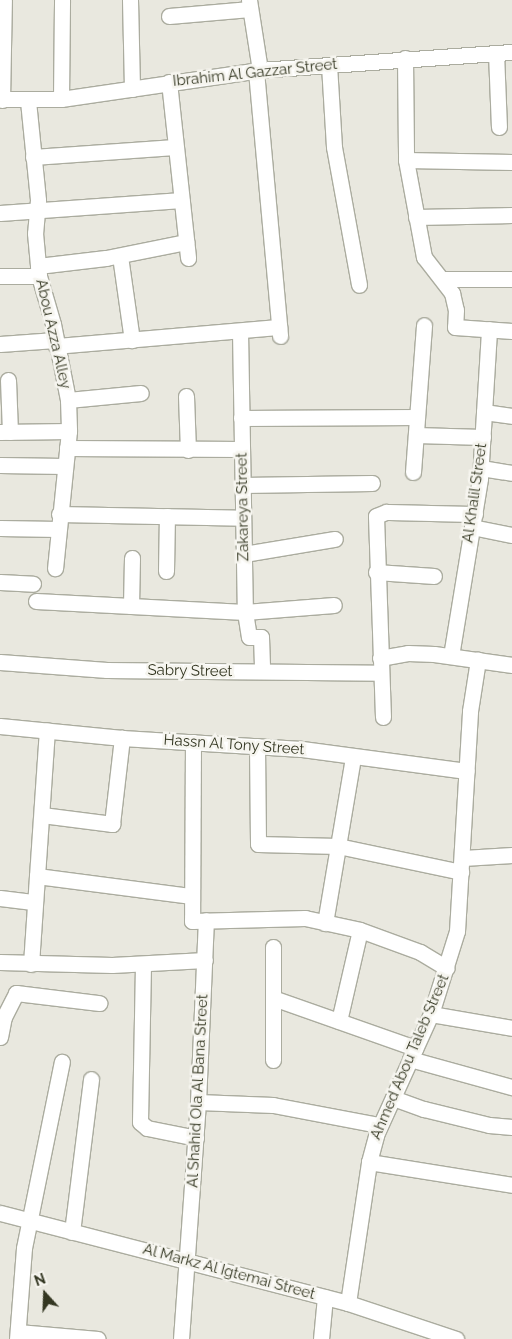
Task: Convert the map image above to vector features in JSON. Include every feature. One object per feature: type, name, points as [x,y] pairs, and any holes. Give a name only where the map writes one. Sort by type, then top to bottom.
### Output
[{"type":"street","points":[[1,100],[4,0]]},
{"type":"street","points":[[61,99],[62,0]]},
{"type":"street","points":[[130,0],[132,89]]},
{"type":"street","points":[[0,344],[132,340],[240,331],[279,331],[258,71],[250,5],[170,16]]},
{"type":"street","name":"Ibrahim Al Gazzar Street","points":[[1,100],[61,99],[169,82],[258,71],[405,58],[512,52]]},
{"type":"street","points":[[496,53],[499,126]]},
{"type":"street","points":[[405,58],[406,160],[424,257],[452,293],[456,310],[455,327],[512,331]]},
{"type":"street","points":[[329,65],[334,147],[359,285]]},
{"type":"street","points":[[169,82],[188,258]]},
{"type":"street","name":"Abou Azza Alley","points":[[28,101],[33,157],[38,271],[68,400],[69,431],[55,568]]},
{"type":"street","points":[[33,157],[175,147]]},
{"type":"street","points":[[406,160],[512,162]]},
{"type":"street","points":[[0,213],[182,200]]},
{"type":"street","points":[[416,217],[512,214]]},
{"type":"street","points":[[0,276],[38,271],[186,242]]},
{"type":"street","points":[[120,256],[132,340]]},
{"type":"street","points":[[443,279],[512,279]]},
{"type":"street","points":[[413,472],[424,325]]},
{"type":"street","name":"Al Khalil Street","points":[[450,656],[461,577],[474,521],[483,437],[489,329]]},
{"type":"street","name":"Zakareya Street","points":[[240,331],[245,612],[249,637],[261,637],[262,671]]},
{"type":"street","points":[[8,380],[5,432],[69,431]]},
{"type":"street","points":[[68,400],[141,393]]},
{"type":"street","points":[[186,396],[188,450]]},
{"type":"street","points":[[484,412],[512,416]]},
{"type":"street","points":[[241,418],[417,417]]},
{"type":"street","points":[[416,435],[483,437]]},
{"type":"street","points":[[67,448],[242,449]]},
{"type":"street","points":[[0,465],[64,466]]},
{"type":"street","points":[[480,468],[512,473]]},
{"type":"street","points":[[242,485],[372,483]]},
{"type":"street","points":[[383,716],[374,521],[380,512],[474,521],[512,535]]},
{"type":"street","points":[[166,570],[167,516]]},
{"type":"street","points":[[0,528],[59,522],[167,516],[243,518]]},
{"type":"street","points":[[244,554],[335,539]]},
{"type":"street","points":[[131,606],[132,558]]},
{"type":"street","points":[[376,572],[434,576]]},
{"type":"street","points":[[0,582],[33,584]]},
{"type":"street","points":[[36,601],[245,612],[334,605]]},
{"type":"street","name":"Sabry Street","points":[[0,662],[107,670],[262,671],[381,666],[408,653],[450,656],[512,665]]},
{"type":"street","name":"Ahmed Abou Taleb Street","points":[[348,1303],[369,1162],[379,1125],[431,1014],[447,968],[456,931],[462,865],[470,711],[478,660]]},
{"type":"street","name":"Hassn Al Tony Street","points":[[0,726],[122,738],[302,748],[353,757],[467,770]]},
{"type":"street","points":[[31,964],[48,731]]},
{"type":"street","points":[[42,815],[112,824],[122,738]]},
{"type":"street","points":[[193,742],[192,921],[275,918],[325,922],[360,930],[420,952],[447,968]]},
{"type":"street","points":[[256,746],[258,844],[338,846],[462,865],[512,855]]},
{"type":"street","points":[[325,922],[353,757]]},
{"type":"street","points":[[37,876],[192,896]]},
{"type":"street","points":[[0,898],[35,902]]},
{"type":"street","name":"Al Shahid Ola Al Bana Street","points":[[181,1339],[196,1138],[206,920]]},
{"type":"street","points":[[339,1021],[360,930]]},
{"type":"street","points":[[273,947],[273,1060]]},
{"type":"street","points":[[0,962],[143,965],[205,960]]},
{"type":"street","points":[[143,965],[140,1122],[147,1128],[196,1138]]},
{"type":"street","points":[[0,1036],[4,1017],[16,993],[99,1003]]},
{"type":"street","points":[[273,998],[339,1021],[413,1054],[512,1087]]},
{"type":"street","points":[[431,1014],[512,1028]]},
{"type":"street","points":[[62,1062],[20,1276],[17,1336],[98,1339]]},
{"type":"street","points":[[72,1232],[91,1079]]},
{"type":"street","points":[[393,1098],[424,1110],[512,1128]]},
{"type":"street","points":[[198,1102],[273,1105],[379,1125]]},
{"type":"street","points":[[369,1162],[512,1185]]},
{"type":"street","name":"Al Markz Al Igtemai Street","points":[[0,1213],[348,1303],[456,1339]]},
{"type":"street","points":[[321,1339],[325,1297]]}]
